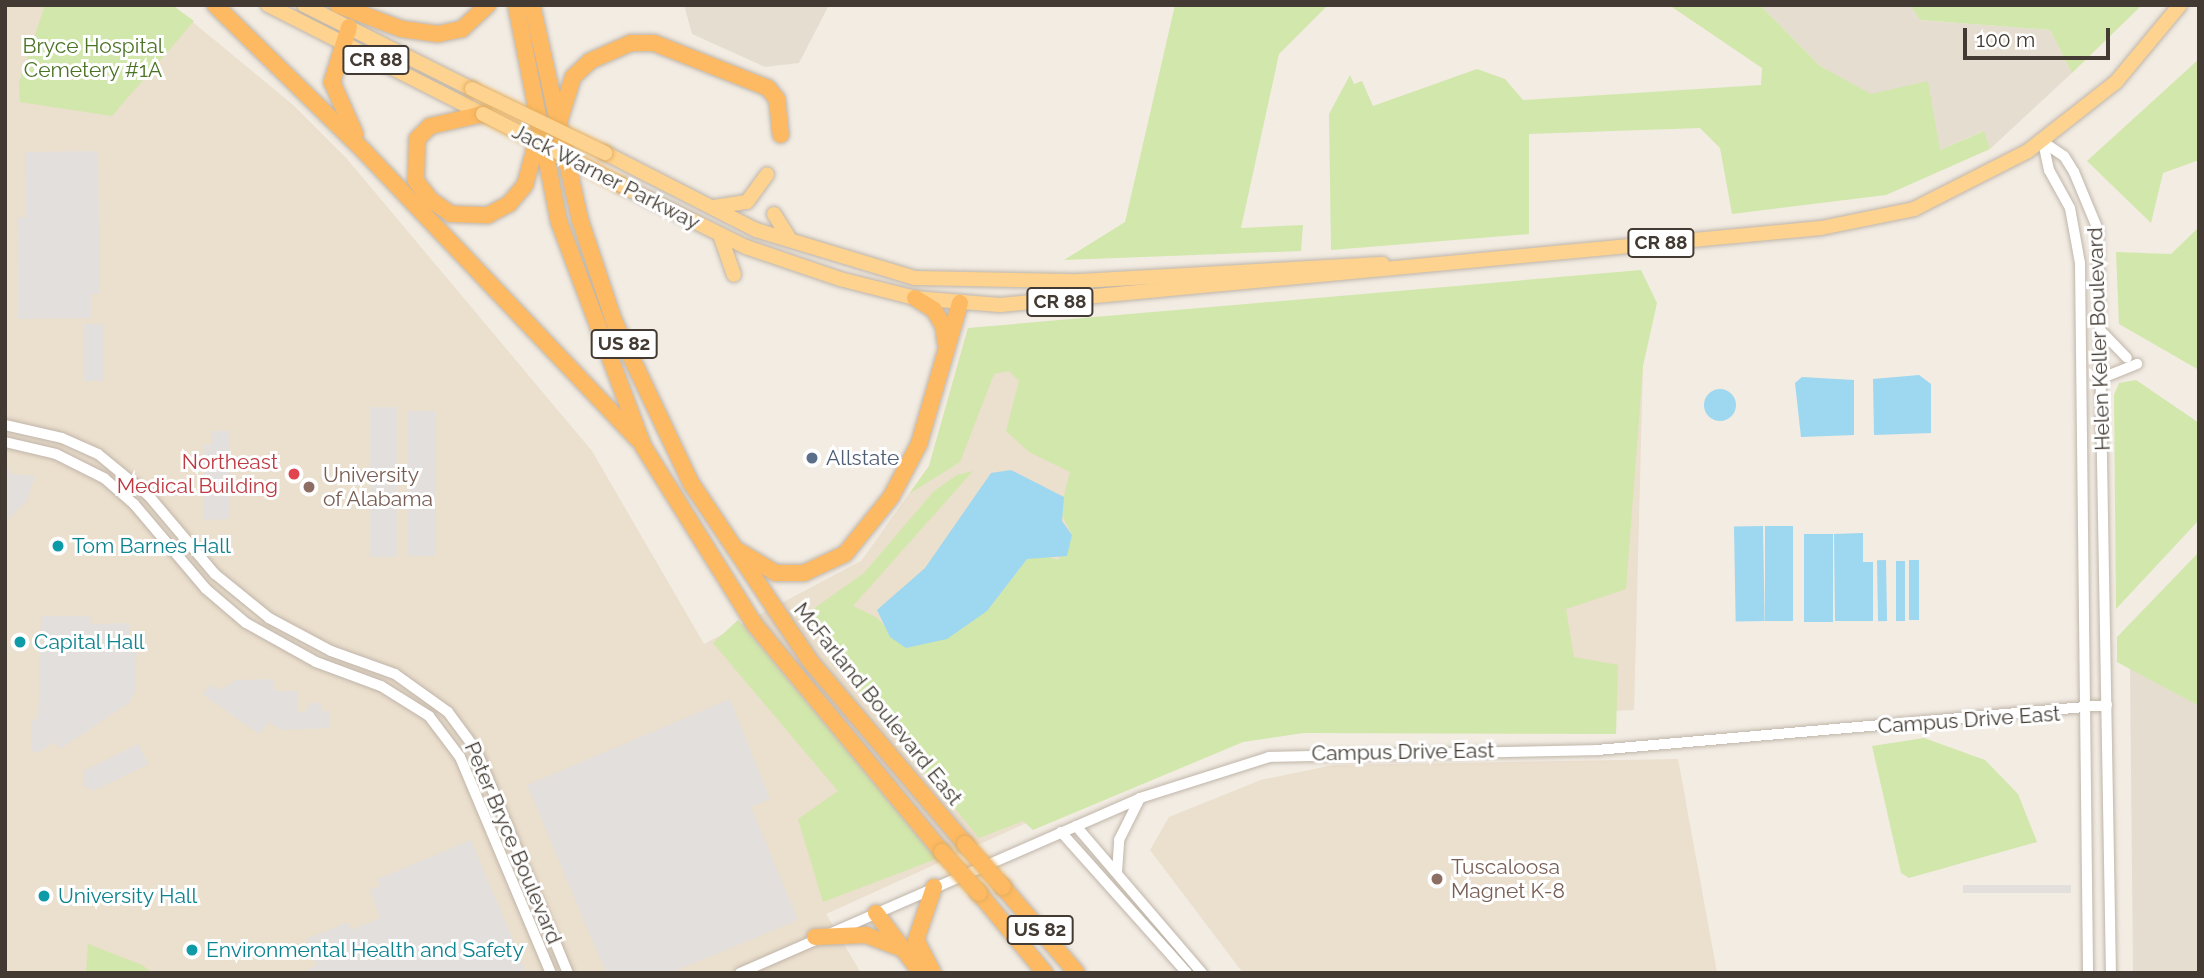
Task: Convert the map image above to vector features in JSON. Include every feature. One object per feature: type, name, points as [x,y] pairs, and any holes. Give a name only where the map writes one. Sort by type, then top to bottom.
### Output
[{"type":"highway","points":[[215,5],[364,151],[643,446]]},
{"type":"highway","points":[[338,5],[402,29],[438,34],[462,29],[488,5]]},
{"type":"highway","name":"McFarland Boulevard East","points":[[516,5],[540,132],[580,289],[643,446],[723,579],[850,743],[1045,973]]},
{"type":"highway","name":"McFarland Boulevard East","points":[[532,5],[557,131],[614,321],[642,388],[726,543],[810,661],[1077,973]]},
{"type":"highway","points":[[345,35],[332,82],[364,151]]},
{"type":"highway","points":[[557,131],[573,77],[590,61],[631,43],[654,43],[768,88],[777,99],[781,135]]},
{"type":"highway","points":[[483,114],[430,126],[417,139],[416,181],[430,200],[451,214],[488,215],[509,204],[525,185],[540,132]]},
{"type":"highway","points":[[915,298],[934,310],[944,327],[945,345]]},
{"type":"highway","points":[[726,543],[776,573],[804,573],[845,554],[891,496],[919,444],[945,345],[960,303]]},
{"type":"highway","points":[[921,966],[917,925],[934,887]]},
{"type":"highway","points":[[877,913],[921,966]]},
{"type":"highway","points":[[877,913],[900,948],[933,973]]},
{"type":"highway","points":[[815,937],[855,934],[900,948]]},
{"type":"main road","name":"Jack Warner Parkway","points":[[268,5],[471,89],[606,153],[709,207]]},
{"type":"main road","name":"Jack Warner Parkway","points":[[304,5],[345,35],[483,114],[746,247],[915,298],[960,303]]},
{"type":"main road","name":"CR 88","points":[[960,303],[1039,304],[1162,285],[1221,280],[1351,262],[1405,265],[1849,224],[1941,198],[2043,142],[2116,82],[2180,5]]},
{"type":"main road","points":[[709,207],[747,202],[767,174]]},
{"type":"main road","name":"CR 88","points":[[709,207],[756,230],[886,272],[971,283],[1162,285]]},
{"type":"main road","points":[[774,214],[782,234],[793,243]]},
{"type":"main road","points":[[746,247],[756,230]]},
{"type":"main road","points":[[720,235],[734,275]]},
{"type":"main road","points":[[960,303],[971,283]]},
{"type":"street","name":"Helen Keller Boulevard","points":[[2043,142],[2064,156],[2095,217],[2102,378],[2111,973]]},
{"type":"street","name":"Helen Keller Boulevard","points":[[2043,142],[2079,245],[2088,973]]},
{"type":"street","points":[[2101,331],[2132,361],[2102,378]]},
{"type":"street","name":"Peter Bryce Boulevard","points":[[5,425],[62,438],[98,454],[149,496],[215,574],[262,613],[309,640],[410,681],[449,712],[476,750],[568,973]]},
{"type":"street","name":"Peter Bryce Boulevard","points":[[5,442],[56,454],[104,478],[134,504],[206,589],[246,623],[316,662],[390,690],[429,716],[460,757],[551,973]]},
{"type":"street","name":"Campus Drive East","points":[[740,973],[815,937],[877,913],[1140,798],[1240,763],[1304,753],[1597,750],[2086,711],[2107,705]]},
{"type":"street","points":[[1117,872],[1119,840],[1140,798]]},
{"type":"street","points":[[1076,826],[1202,973]]},
{"type":"street","points":[[1061,832],[1187,973]]},
{"type":"shaded area","name":"University of Alabama","points":[[5,5],[172,5],[292,104],[347,159],[592,451],[704,644],[861,561],[929,466],[968,328],[1643,366],[1634,710],[1310,723],[1104,766],[1110,785],[826,914],[861,973],[5,973]]},
{"type":"shaded area","points":[[684,5],[829,5],[799,63],[765,67],[692,34]]},
{"type":"shaded area","points":[[1760,5],[1910,5],[1920,20],[2050,30],[2072,73],[1990,149],[1983,131],[1940,150],[1871,95],[1820,66]]},
{"type":"shaded area","points":[[98,151],[100,294],[91,294],[91,318],[18,319],[17,218],[26,217],[25,152]]},
{"type":"shaded area","points":[[84,324],[104,324],[104,381],[84,381]]},
{"type":"shaded area","points":[[369,407],[397,407],[397,557],[369,557]]},
{"type":"shaded area","points":[[408,411],[436,411],[436,556],[408,556]]},
{"type":"shaded area","points":[[212,431],[230,431],[230,519],[204,520],[204,445],[212,445]]},
{"type":"shaded area","points":[[7,465],[11,474],[35,476],[27,501],[5,522]]},
{"type":"shaded area","points":[[41,616],[90,616],[91,624],[130,623],[129,642],[137,642],[135,692],[129,703],[60,749],[54,742],[39,752],[31,751],[31,720],[38,719]]},
{"type":"shaded area","points":[[2130,668],[2199,706],[2199,973],[2133,973]]},
{"type":"shaded area","points":[[273,679],[275,691],[298,691],[297,712],[305,712],[310,703],[322,703],[322,711],[329,711],[330,728],[280,730],[269,722],[259,734],[202,694],[212,685],[220,690],[236,680]]},
{"type":"shaded area","points":[[730,699],[770,799],[751,807],[798,920],[670,973],[606,973],[527,785]]},
{"type":"shaded area","points":[[138,744],[149,764],[93,791],[84,786],[83,771]]},
{"type":"shaded area","name":"Tuscaloosa Magnet K-8","points":[[1678,759],[1717,973],[1243,973],[1150,850],[1169,817],[1261,780],[1333,765]]},
{"type":"shaded area","points":[[471,840],[527,973],[300,973],[317,965],[306,939],[348,922],[351,930],[380,918],[370,890],[380,886],[378,879]]},
{"type":"shaded area","points":[[1963,885],[2071,885],[2071,893],[1963,893]]},
{"type":"green space","name":"Bryce Hospital Cemetery #1A","points":[[45,5],[172,5],[194,21],[112,116],[20,102],[19,83]]},
{"type":"green space","points":[[1175,5],[1328,5],[1279,54],[1241,228],[1303,225],[1301,251],[1064,260],[1125,222]]},
{"type":"green space","points":[[1669,5],[1760,5],[1820,66],[1871,94],[1928,81],[1940,150],[1984,131],[1990,149],[1886,195],[1732,214],[1720,148],[1700,128],[1529,134],[1529,234],[1331,250],[1329,114],[1350,75],[1354,84],[1362,81],[1373,106],[1477,69],[1505,79],[1523,100],[1761,85],[1762,68]]},
{"type":"green space","points":[[1910,5],[2142,5],[2072,73],[2050,30],[1920,20]]},
{"type":"green space","points":[[2199,59],[2199,160],[2163,173],[2151,223],[2087,161]]},
{"type":"green space","points":[[2199,227],[2199,370],[2119,324],[2116,252],[2171,254]]},
{"type":"green space","points":[[1641,270],[1657,303],[1643,366],[1626,589],[1566,609],[1574,657],[1618,665],[1616,734],[1304,733],[1243,742],[1033,830],[1023,821],[979,838],[824,648],[812,610],[864,573],[934,491],[957,475],[973,471],[853,606],[876,617],[906,648],[987,611],[1027,559],[1039,554],[1058,560],[1072,535],[1060,511],[1070,472],[1029,452],[1006,431],[1019,381],[1009,371],[994,374],[960,462],[909,494],[929,466],[968,328]]},
{"type":"green space","points":[[2136,380],[2199,423],[2199,520],[2116,609],[2114,395],[2119,383]]},
{"type":"green space","points":[[2199,552],[2199,706],[2117,662],[2117,637]]},
{"type":"green space","points":[[738,620],[936,859],[823,902],[798,819],[838,791],[713,643]]},
{"type":"green space","points":[[1924,738],[1985,760],[2018,794],[2037,842],[1909,878],[1901,873],[1872,746]]},
{"type":"green space","points":[[88,944],[142,965],[152,973],[86,973]]},
{"type":"water","points":[[1919,375],[1931,384],[1931,433],[1874,435],[1873,379]]},
{"type":"water","points":[[1802,377],[1854,380],[1854,435],[1801,437],[1795,383]]},
{"type":"water","points":[[1720,389],[1731,394],[1736,405],[1731,416],[1720,421],[1709,416],[1704,405],[1709,394]]},
{"type":"water","points":[[1011,470],[1064,497],[1062,521],[1072,535],[1067,556],[1027,559],[987,611],[947,639],[906,648],[890,637],[877,610],[925,568],[991,473]]},
{"type":"water","points":[[1763,526],[1765,621],[1736,621],[1734,527]]},
{"type":"water","points":[[1765,526],[1793,526],[1793,621],[1765,621]]},
{"type":"water","points":[[1863,533],[1863,562],[1873,562],[1873,621],[1835,621],[1834,534]]},
{"type":"water","points":[[1804,534],[1833,534],[1833,622],[1804,622]]},
{"type":"water","points":[[1877,560],[1886,560],[1887,621],[1878,621]]},
{"type":"water","points":[[1909,560],[1919,560],[1919,620],[1909,620]]},
{"type":"water","points":[[1896,561],[1905,561],[1905,621],[1896,621]]},
{"type":"place","name":"Allstate","points":[[812,458]]},
{"type":"place","name":"Northeast Medical Building","points":[[294,474]]},
{"type":"place","name":"University of Alabama","points":[[309,487]]},
{"type":"place","name":"Tom Barnes Hall","points":[[58,546]]},
{"type":"place","name":"Capital Hall","points":[[20,642]]},
{"type":"place","name":"Tuscaloosa Magnet K-8","points":[[1437,879]]},
{"type":"place","name":"University Hall","points":[[44,896]]},
{"type":"place","name":"Environmental Health and Safety","points":[[192,950]]}]
